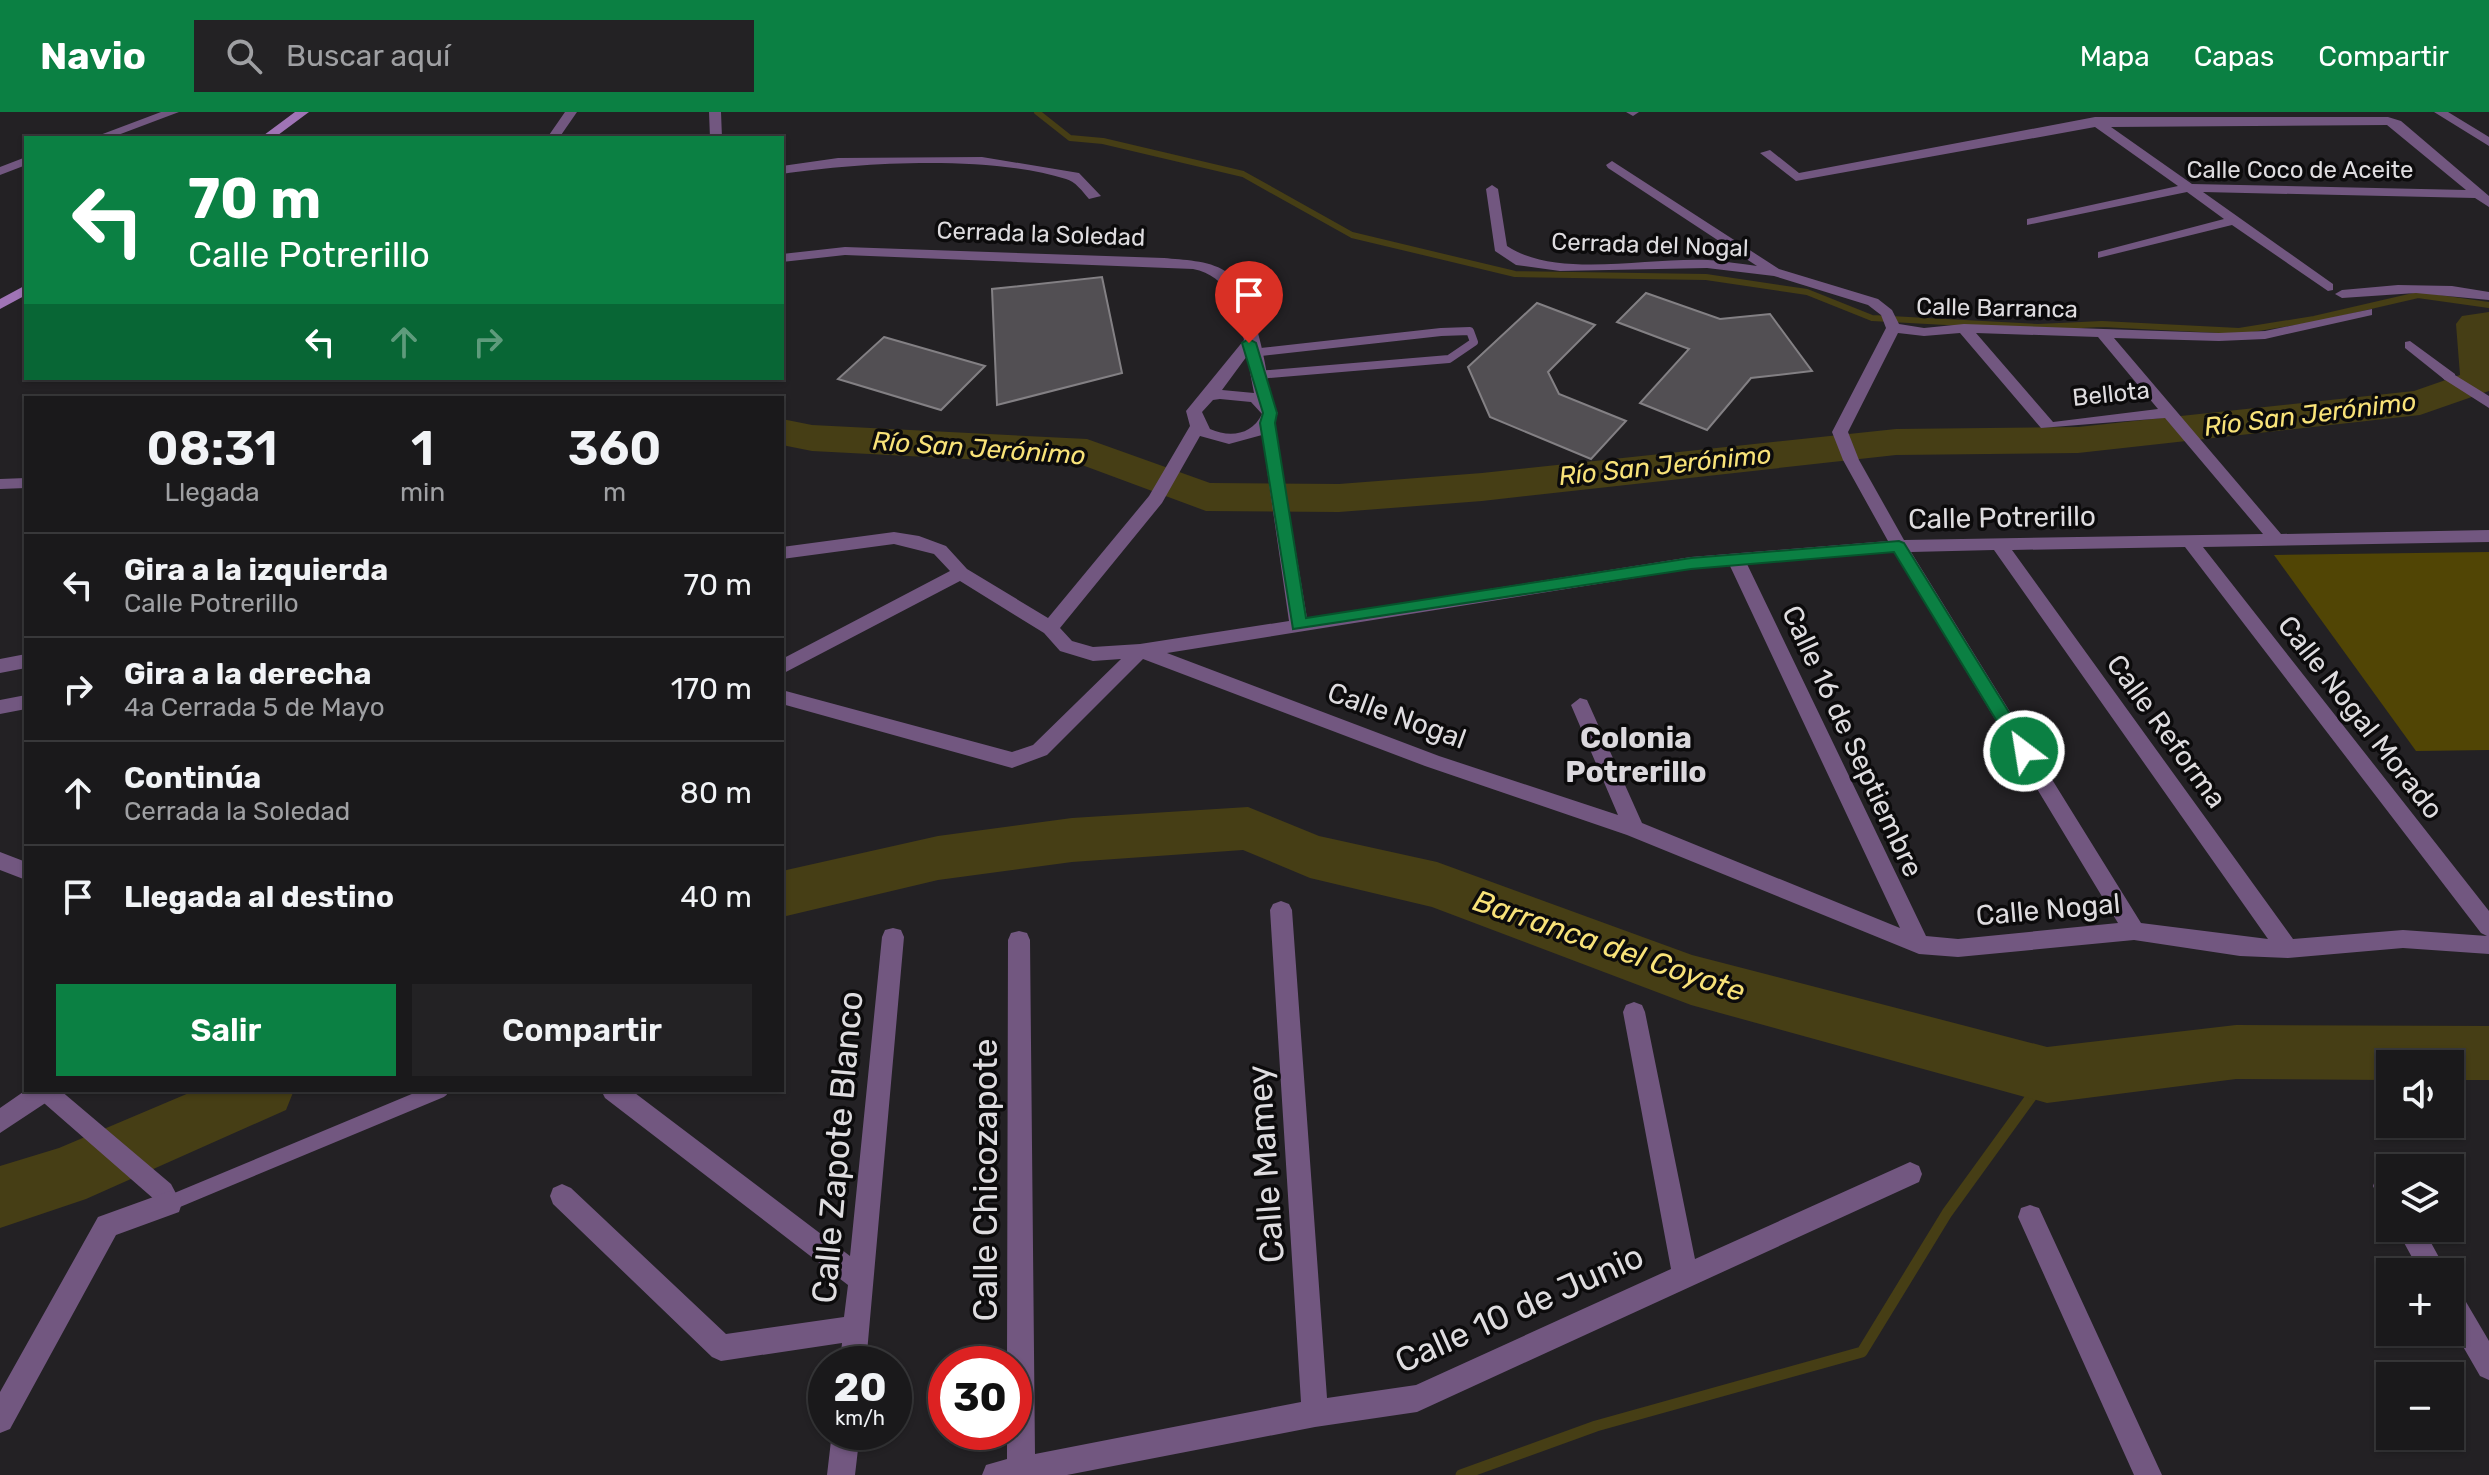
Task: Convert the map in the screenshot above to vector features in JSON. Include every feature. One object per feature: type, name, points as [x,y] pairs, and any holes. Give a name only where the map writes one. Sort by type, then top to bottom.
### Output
[{"type":"main road","points":[[269,136],[303,112]]},
{"type":"main road","points":[[0,305],[24,290]]},
{"type":"street","points":[[104,136],[173,112]]},
{"type":"street","points":[[554,136],[571,112]]},
{"type":"street","points":[[715,112],[716,136]]},
{"type":"street","points":[[2082,112],[2340,293],[2416,287],[2454,289],[2489,296]]},
{"type":"street","points":[[2440,112],[2489,142]]},
{"type":"street","points":[[1766,153],[1796,177],[2097,123],[2388,121],[2397,124],[2489,203]]},
{"type":"street","points":[[784,170],[892,160],[982,161],[1074,176],[1094,196]]},
{"type":"street","points":[[0,171],[24,162]]},
{"type":"street","points":[[1612,165],[1776,272]]},
{"type":"street","name":"Calle Coco de Aceite","points":[[2032,222],[2189,188],[2476,194]]},
{"type":"street","name":"Cerrada del Nogal","points":[[1492,189],[1500,248],[1521,262],[1560,267],[1707,264],[1776,272],[1873,302],[1891,322]]},
{"type":"street","points":[[2103,255],[2235,220]]},
{"type":"street","name":"Cerrada la Soledad","points":[[784,258],[845,251],[1164,262],[1204,267],[1230,282],[1241,300],[1264,404]]},
{"type":"street","name":"Calle Barranca","points":[[1891,322],[1924,332],[1964,328],[2183,337],[2265,335],[2366,311],[2340,293]]},
{"type":"street","points":[[1891,322],[1840,432],[1851,460],[1899,546],[2134,931]]},
{"type":"street","name":"Bellota","points":[[1964,328],[2053,425],[2170,415]]},
{"type":"street","points":[[2101,332],[2278,541]]},
{"type":"street","points":[[2410,345],[2489,403]]},
{"type":"street","points":[[1250,348],[1194,411],[1198,426],[1206,433],[1228,439],[1252,435],[1268,423]]},
{"type":"street","points":[[1208,397],[1232,392],[1256,398],[1270,413],[1268,423],[1299,625]]},
{"type":"street","points":[[1050,628],[1156,499],[1198,426]]},
{"type":"street","points":[[0,484],[24,483]]},
{"type":"street","name":"Calle Potrerillo","points":[[784,553],[894,538],[940,550],[961,573],[1050,628],[1066,646],[1093,654],[1140,651],[1691,563],[1899,546],[2489,536]]},
{"type":"street","name":"Calle Nogal Morado","points":[[2190,542],[2489,927]]},
{"type":"street","name":"Calle Reforma","points":[[1999,545],[2288,949]]},
{"type":"street","name":"Calle 16 de Septiembre","points":[[1736,560],[1919,945]]},
{"type":"street","points":[[784,666],[961,573]]},
{"type":"street","points":[[784,698],[1012,760],[1040,750],[1140,651]]},
{"type":"street","name":"Calle Nogal","points":[[1140,651],[1432,761],[1634,829],[1919,945],[1958,948],[2134,931],[2240,947],[2288,949],[2403,939],[2489,945]]},
{"type":"street","points":[[0,666],[24,661]]},
{"type":"street","points":[[0,707],[24,702]]},
{"type":"street","points":[[1580,705],[1634,829]]},
{"type":"street","points":[[0,861],[24,870]]},
{"type":"street","name":"Calle Mamey","points":[[1281,910],[1315,1413]]},
{"type":"street","name":"Calle Zapote Blanco","points":[[855,1346],[893,937]]},
{"type":"street","name":"Calle Chicozapote","points":[[1008,1472],[1019,940]]},
{"type":"street","points":[[1634,1012],[1685,1274]]},
{"type":"street","points":[[616,1092],[859,1278]]},
{"type":"street","points":[[0,1122],[47,1093],[166,1197],[107,1226],[0,1419]]},
{"type":"street","name":"Calle 10 de Junio","points":[[1008,1472],[1315,1413],[1417,1398],[1910,1174]]},
{"type":"street","points":[[562,1196],[721,1348],[857,1328]]},
{"type":"street","points":[[2030,1217],[2148,1475]]},
{"type":"street","points":[[2464,1323],[2489,1367]]},
{"type":"street","points":[[841,1475],[844,1450]]},
{"type":"lane","points":[[1250,348],[1470,331],[1474,342],[1449,359],[1257,375]]},
{"type":"lane","points":[[166,1197],[436,1092]]},
{"type":"shaded area","points":[[2489,552],[2489,750],[2416,751],[2274,555]]},
{"type":"building","points":[[1102,277],[1122,373],[997,405],[992,289]]},
{"type":"building","points":[[1646,293],[1720,319],[1770,314],[1812,371],[1751,378],[1707,430],[1640,403],[1689,349],[1617,322]]},
{"type":"building","points":[[1537,303],[1595,325],[1548,372],[1559,394],[1626,421],[1591,459],[1490,417],[1468,367]]},
{"type":"building","points":[[884,337],[985,366],[941,410],[838,379]]},
{"type":"waterway","points":[[1037,112],[1070,138],[1103,141],[1243,174],[1352,235],[1515,274],[1706,277],[1807,292],[1872,318],[2038,327],[2102,324],[2239,331],[2314,319],[2418,295],[2489,305]]},
{"type":"waterway","name":"Río San Jerónimo","points":[[784,432],[812,438],[1087,452],[1206,497],[1339,498],[1482,487],[1896,442],[2078,440],[2420,403],[2480,381],[2475,324],[2489,323]]},
{"type":"waterway","name":"Barranca del Coyote","points":[[784,894],[938,858],[1072,840],[1248,828],[1310,856],[1437,885],[1691,980],[2047,1075],[2236,1052],[2489,1053]]},
{"type":"waterway","points":[[1461,1475],[1596,1426],[1862,1352],[1947,1213],[2047,1075]]},
{"type":"waterway","name":"Barranca del Coyote","points":[[0,1197],[64,1177],[259,1092]]},
{"type":"district","name":"Colonia Potrerillo","points":[[1636,755]]},
{"type":"route","points":[[1249,343],[1264,404],[1270,413],[1268,423],[1299,625],[1691,563],[1899,546],[2024,751]]}]
